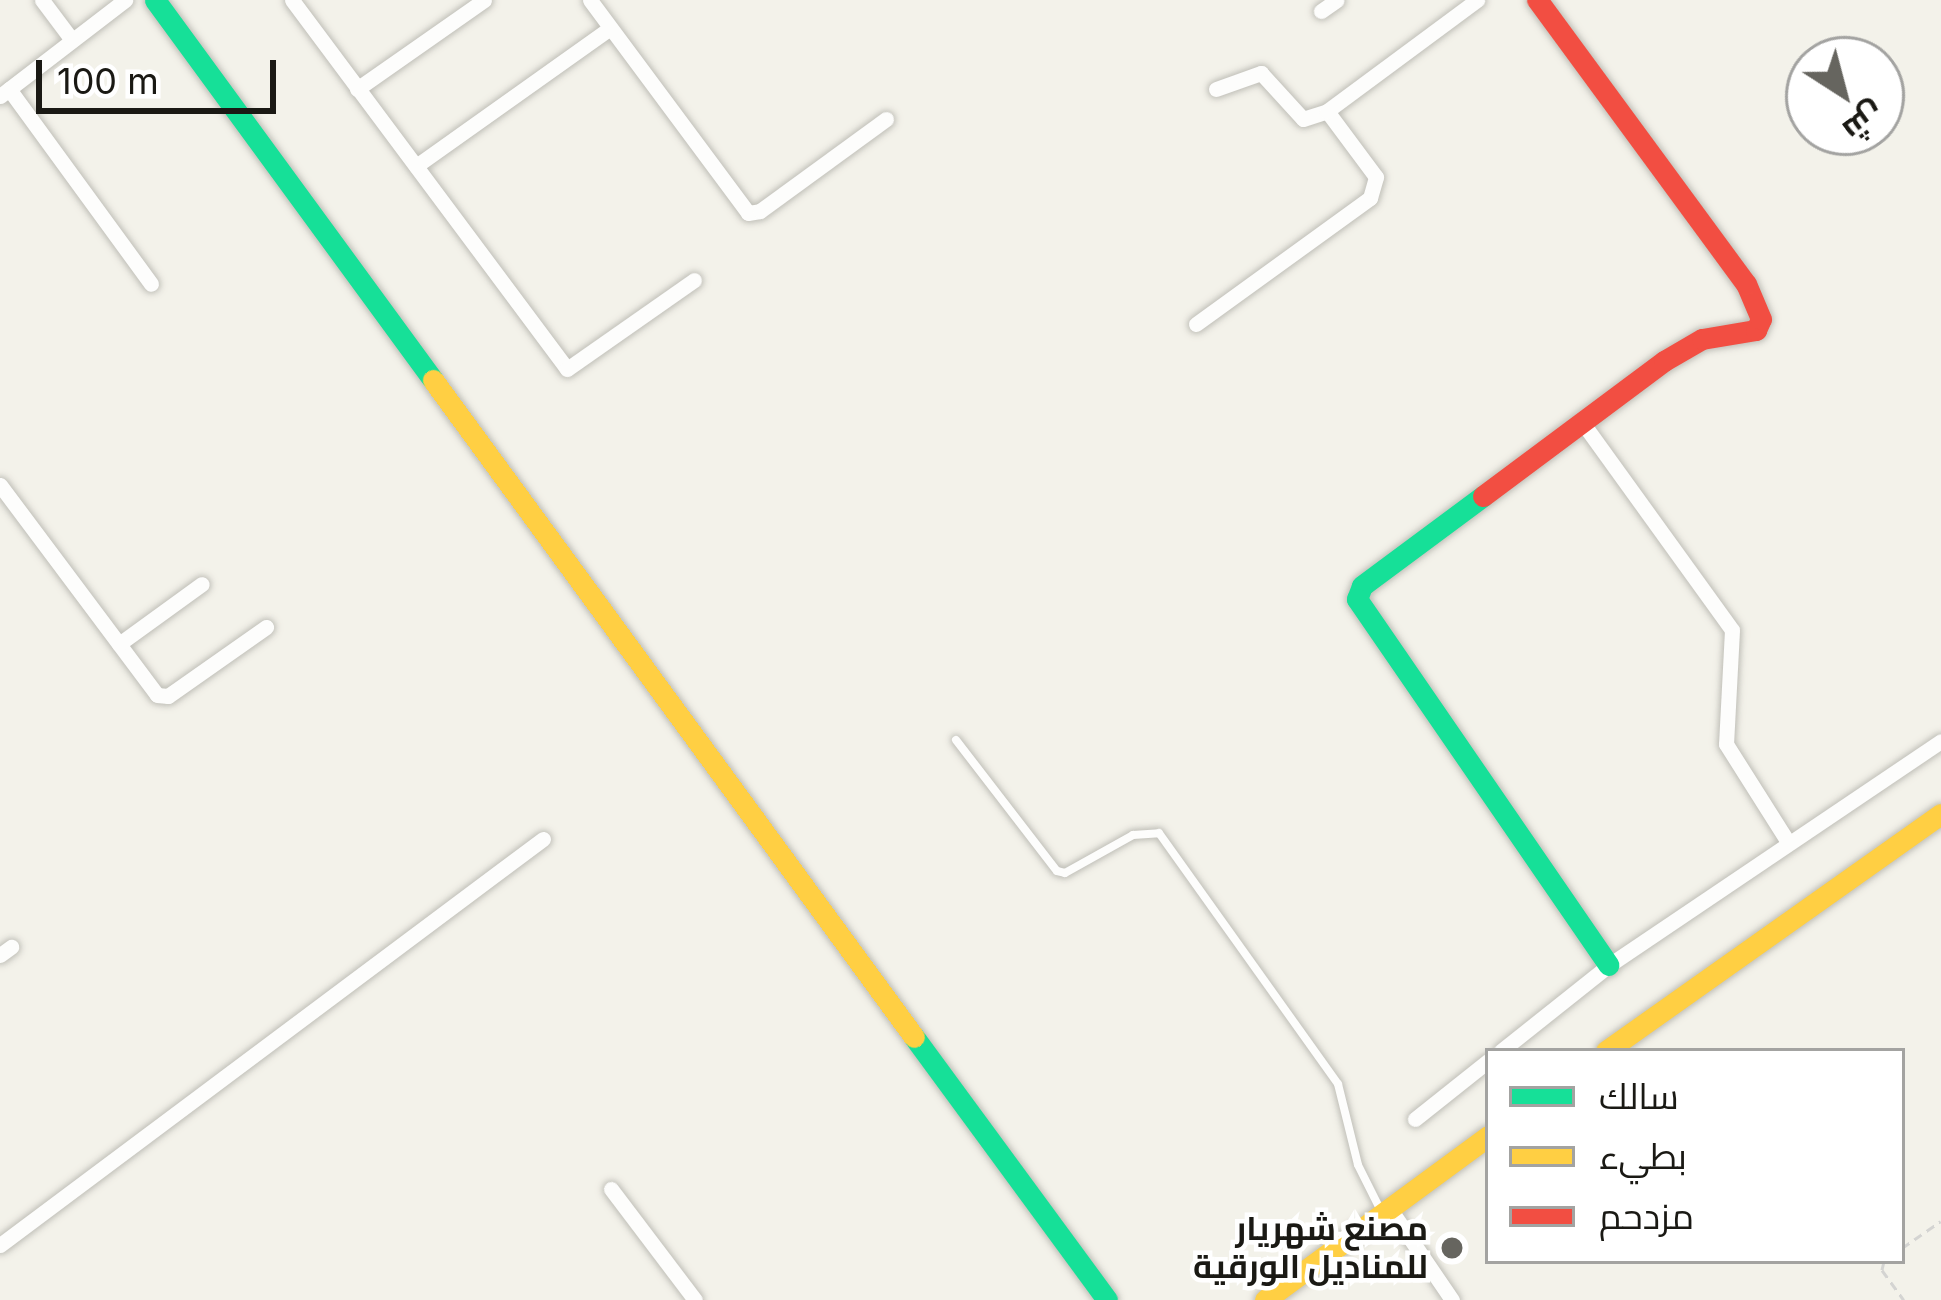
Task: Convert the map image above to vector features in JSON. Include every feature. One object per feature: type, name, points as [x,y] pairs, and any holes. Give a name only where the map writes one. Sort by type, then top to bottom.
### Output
[{"type":"street","points":[[42,0],[72,40]]},
{"type":"street","points":[[125,0],[4,93],[152,284]]},
{"type":"street","points":[[154,0],[1107,1300]]},
{"type":"street","points":[[292,0],[567,369],[694,280]]},
{"type":"street","points":[[358,88],[484,0]]},
{"type":"street","points":[[590,0],[748,213],[760,211],[886,119]]},
{"type":"street","points":[[1321,11],[1337,0]]},
{"type":"street","points":[[1216,89],[1261,73],[1303,119],[1327,111],[1477,0]]},
{"type":"street","points":[[1538,0],[1746,284],[1761,319],[1756,329],[1702,339],[1582,422],[1362,586],[1357,599],[1610,965]]},
{"type":"street","points":[[416,166],[610,28]]},
{"type":"street","points":[[1196,324],[1370,198],[1376,177],[1327,111]]},
{"type":"street","points":[[1582,422],[1732,630],[1726,744],[1788,842]]},
{"type":"street","points":[[0,485],[163,697],[266,627]]},
{"type":"street","points":[[119,644],[202,584]]},
{"type":"street","points":[[1505,1048],[1610,965],[1941,741]]},
{"type":"street","points":[[1610,1048],[1941,814]]},
{"type":"street","points":[[0,1245],[543,839]]},
{"type":"street","points":[[1415,1119],[1485,1063]]},
{"type":"street","points":[[1265,1300],[1485,1138]]},
{"type":"street","points":[[611,1189],[694,1300]]},
{"type":"street","points":[[1386,1212],[1452,1300]]},
{"type":"lane","points":[[956,740],[1057,872],[1064,873],[1148,830],[1159,833],[1338,1084],[1363,1178],[1386,1212]]},
{"type":"path","points":[[1905,1246],[1941,1221]]},
{"type":"path","points":[[1883,1264],[1882,1270],[1904,1300]]},
{"type":"traffic: fast","points":[[155,0],[433,380]]},
{"type":"traffic: fast","points":[[1483,496],[1362,586],[1357,599],[1609,965]]},
{"type":"traffic: fast","points":[[914,1037],[1107,1300]]},
{"type":"traffic: slow","points":[[433,380],[914,1037]]},
{"type":"traffic: slow","points":[[1610,1048],[1941,814]]},
{"type":"traffic: slow","points":[[1265,1300],[1485,1138]]},
{"type":"traffic: jam","points":[[1483,496],[1664,361],[1702,339],[1756,330],[1761,319],[1746,284],[1537,0]]},
{"type":"place","name":"مصنع شهريار للمناديل الورقية","points":[[1452,1248]]}]
